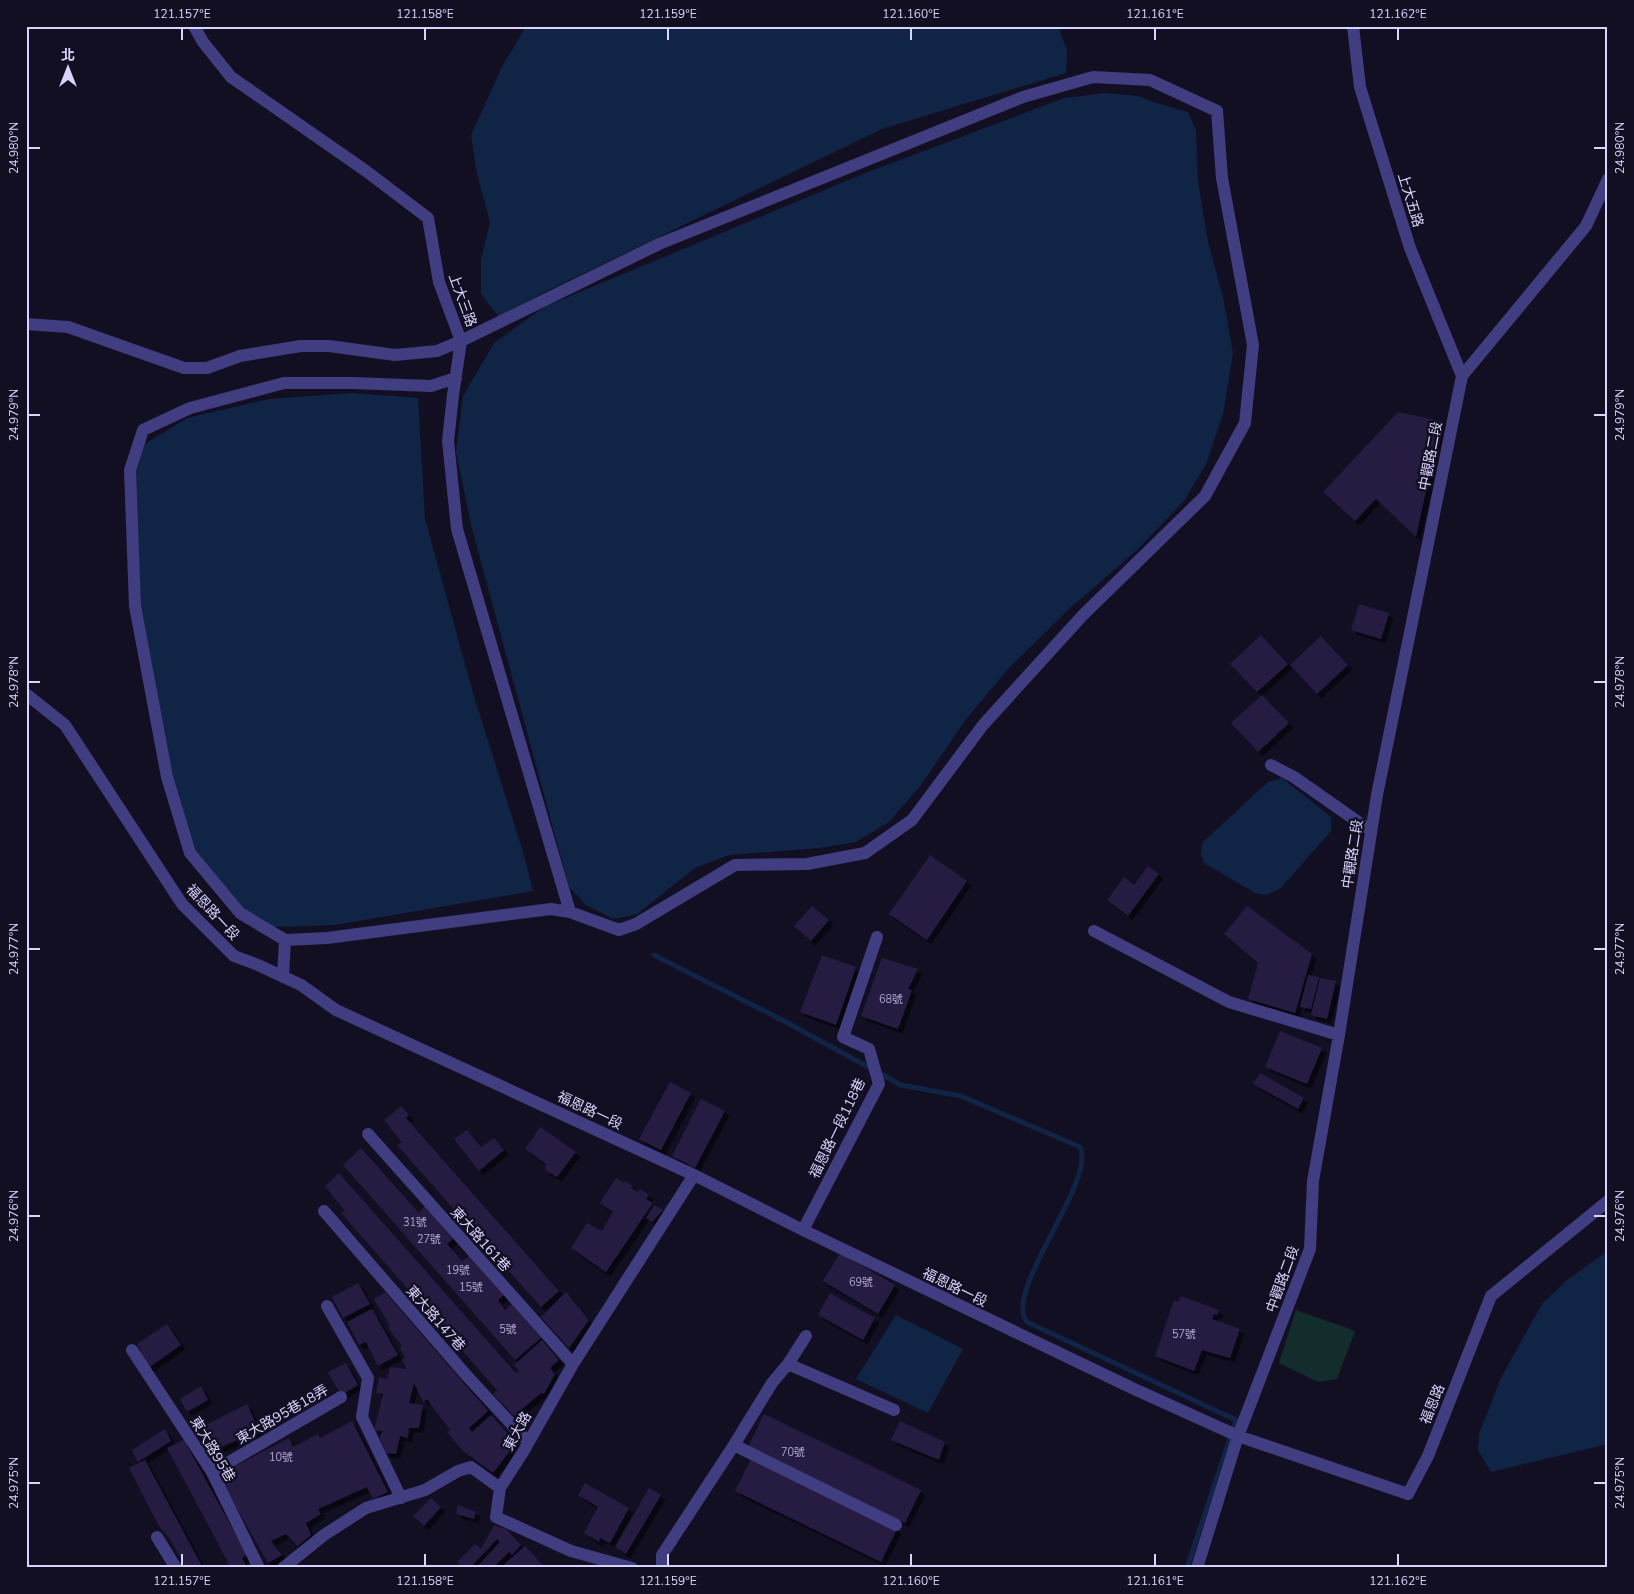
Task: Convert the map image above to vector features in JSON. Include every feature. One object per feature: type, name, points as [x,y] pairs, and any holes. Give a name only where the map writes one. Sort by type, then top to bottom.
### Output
[{"type":"street","name":"上大三路","points":[[26,324],[68,327],[184,368],[207,368],[240,356],[301,346],[329,346],[395,355],[437,351],[461,341],[439,282],[428,218],[366,171],[232,77],[202,42],[194,26]]},
{"type":"street","name":"上大五路","points":[[1354,26],[1360,87],[1410,248],[1462,376]]},
{"type":"street","points":[[456,378],[431,386],[353,382],[284,382],[190,408],[143,430],[130,470],[135,606],[167,777],[190,852],[240,913],[284,940],[327,938],[551,909],[570,912],[619,930],[636,924],[735,865],[807,864],[865,853],[912,820],[990,718],[1083,615],[1205,496],[1245,423],[1253,345],[1222,178],[1217,111],[1150,80],[1093,77],[1022,97],[659,244],[461,341],[448,441],[457,528],[570,912]]},
{"type":"street","name":"中觀路二段","points":[[1197,1568],[1238,1436],[1310,1249],[1314,1181],[1371,831],[1462,376],[1586,226],[1608,179]]},
{"type":"street","name":"福恩路一段","points":[[26,694],[65,725],[182,904],[234,956],[301,985],[336,1010],[694,1175],[803,1230],[1124,1384],[1238,1436]]},
{"type":"street","points":[[1271,765],[1294,777],[1371,831]]},
{"type":"street","points":[[1094,931],[1229,1002],[1339,1034]]},
{"type":"street","name":"福恩路一段118巷","points":[[803,1230],[879,1084],[869,1050],[843,1037],[877,937]]},
{"type":"street","points":[[283,977],[284,940]]},
{"type":"street","name":"東大路161巷","points":[[368,1134],[572,1364]]},
{"type":"street","name":"東大路","points":[[500,1488],[572,1364],[694,1175]]},
{"type":"street","name":"福恩路","points":[[1238,1436],[1408,1494],[1428,1456],[1491,1296],[1608,1201]]},
{"type":"street","name":"東大路147巷","points":[[324,1212],[467,1376],[528,1442]]},
{"type":"street","points":[[327,1306],[368,1378],[362,1417],[401,1498]]},
{"type":"street","points":[[662,1568],[662,1556],[734,1445],[772,1382],[788,1364],[806,1336]]},
{"type":"street","name":"東大路95巷","points":[[132,1350],[212,1472],[260,1568]]},
{"type":"street","points":[[788,1364],[894,1410]]},
{"type":"street","name":"東大路95巷18弄","points":[[212,1472],[341,1398]]},
{"type":"street","points":[[734,1445],[896,1524]]},
{"type":"street","points":[[283,1568],[324,1535],[366,1508],[425,1490],[458,1471],[471,1467],[500,1488],[496,1517],[602,1564],[632,1568]]},
{"type":"street","points":[[157,1536],[176,1568]]},
{"type":"green space","points":[[1296,1310],[1355,1331],[1337,1379],[1318,1382],[1279,1363]]},
{"type":"water","points":[[526,26],[1058,26],[1067,50],[1066,73],[882,129],[545,292],[499,317],[481,294],[481,260],[490,222],[477,174],[471,135],[502,67]]},
{"type":"water","points":[[1105,93],[1138,96],[1188,112],[1196,130],[1198,181],[1208,242],[1223,297],[1233,353],[1223,414],[1206,464],[1184,501],[1137,550],[1068,610],[1008,669],[967,718],[921,785],[889,822],[856,842],[819,848],[729,855],[695,868],[637,914],[614,919],[586,905],[569,887],[471,525],[456,452],[463,396],[494,343],[544,307],[863,174],[1064,98]]},
{"type":"water","points":[[352,393],[418,398],[425,519],[473,693],[524,855],[533,891],[335,925],[273,927],[232,913],[198,863],[174,809],[139,632],[128,488],[140,447],[187,418],[269,399]]},
{"type":"water","points":[[1282,778],[1331,817],[1331,831],[1281,888],[1266,895],[1255,893],[1204,863],[1201,855],[1202,843],[1268,782]]},
{"type":"water","points":[[1608,1251],[1608,1444],[1491,1472],[1478,1450],[1479,1434],[1501,1378],[1542,1304],[1566,1281]]},
{"type":"water","points":[[896,1315],[963,1349],[928,1413],[856,1379]]},
{"type":"building","points":[[1398,412],[1441,421],[1416,537],[1376,499],[1355,521],[1323,492]]},
{"type":"building","points":[[1359,604],[1389,613],[1381,639],[1351,630]]},
{"type":"building","points":[[1261,635],[1288,664],[1257,692],[1230,664]]},
{"type":"building","points":[[1321,636],[1348,665],[1317,694],[1290,665]]},
{"type":"building","points":[[1262,695],[1289,723],[1258,752],[1231,723]]},
{"type":"building","points":[[930,855],[967,881],[927,940],[889,914]]},
{"type":"building","points":[[1148,866],[1159,874],[1128,916],[1107,900],[1124,877],[1134,885]]},
{"type":"building","points":[[812,906],[829,920],[811,941],[794,926]]},
{"type":"building","points":[[1247,906],[1312,954],[1295,1013],[1248,999],[1258,963],[1224,934]]},
{"type":"building","points":[[822,955],[856,967],[836,1025],[800,1012]]},
{"type":"building","points":[[882,958],[918,969],[908,989],[912,990],[898,1029],[861,1016]]},
{"type":"building","points":[[1308,975],[1319,977],[1311,1009],[1300,1007]]},
{"type":"building","points":[[1320,978],[1336,981],[1327,1019],[1311,1015]]},
{"type":"building","points":[[1280,1031],[1322,1048],[1307,1084],[1265,1067]]},
{"type":"building","points":[[1260,1073],[1304,1098],[1298,1109],[1253,1084]]},
{"type":"building","points":[[670,1082],[691,1093],[661,1150],[639,1139]]},
{"type":"building","points":[[701,1099],[725,1111],[695,1168],[672,1156]]},
{"type":"building","points":[[401,1106],[409,1115],[406,1118],[559,1291],[541,1307],[397,1145],[402,1142],[384,1120]]},
{"type":"building","points":[[540,1127],[576,1152],[557,1177],[545,1170],[546,1164],[525,1149]]},
{"type":"building","points":[[467,1130],[481,1147],[494,1138],[504,1150],[479,1171],[454,1139]]},
{"type":"building","points":[[361,1148],[419,1213],[425,1206],[453,1239],[447,1244],[462,1261],[469,1256],[504,1295],[498,1300],[505,1310],[512,1304],[541,1338],[515,1360],[343,1165]]},
{"type":"building","points":[[339,1173],[516,1373],[519,1371],[514,1365],[542,1340],[559,1360],[550,1368],[555,1374],[544,1394],[541,1393],[514,1416],[493,1394],[497,1390],[341,1213],[345,1211],[325,1186]]},
{"type":"building","points":[[616,1178],[633,1186],[631,1188],[638,1192],[640,1189],[649,1195],[646,1199],[653,1203],[606,1272],[571,1248],[587,1223],[602,1231],[613,1212],[600,1203]]},
{"type":"building","points":[[654,1205],[663,1210],[652,1222],[646,1218]]},
{"type":"building","points":[[840,1253],[895,1285],[878,1314],[823,1281]]},
{"type":"building","points":[[358,1283],[370,1304],[343,1318],[332,1297]]},
{"type":"building","points":[[385,1292],[488,1411],[469,1428],[472,1432],[491,1415],[516,1443],[493,1473],[464,1452],[447,1432],[450,1430],[427,1399],[423,1402],[414,1383],[409,1403],[423,1405],[419,1428],[409,1428],[408,1438],[400,1436],[396,1454],[386,1453],[380,1438],[382,1431],[374,1430],[383,1394],[376,1393],[379,1377],[387,1379],[390,1367],[407,1369],[402,1359],[405,1357],[400,1348],[402,1346],[388,1328],[390,1326],[374,1299]]},
{"type":"building","points":[[566,1292],[589,1320],[569,1348],[541,1317]]},
{"type":"building","points":[[830,1293],[875,1318],[863,1340],[818,1315]]},
{"type":"building","points":[[1181,1296],[1219,1310],[1212,1319],[1240,1329],[1230,1358],[1202,1350],[1194,1371],[1155,1356],[1174,1300],[1178,1302]]},
{"type":"building","points":[[372,1309],[398,1355],[378,1366],[366,1342],[359,1345],[347,1322]]},
{"type":"building","points":[[167,1324],[181,1345],[148,1368],[140,1357],[142,1353],[137,1344]]},
{"type":"building","points":[[346,1363],[358,1385],[341,1395],[328,1372]]},
{"type":"building","points":[[201,1386],[208,1400],[187,1412],[180,1399]]},
{"type":"building","points":[[247,1404],[259,1430],[211,1452],[200,1428]]},
{"type":"building","points":[[764,1414],[921,1490],[905,1523],[748,1447]]},
{"type":"building","points":[[352,1421],[388,1492],[373,1499],[367,1487],[318,1509],[321,1514],[306,1523],[311,1535],[298,1546],[286,1534],[271,1541],[282,1555],[268,1563],[218,1475],[289,1438],[293,1447],[318,1434],[320,1438]]},
{"type":"building","points":[[900,1421],[945,1442],[939,1460],[891,1440]]},
{"type":"building","points":[[165,1429],[171,1441],[138,1462],[132,1450]]},
{"type":"building","points":[[184,1440],[247,1555],[242,1558],[247,1568],[222,1568],[229,1564],[167,1448]]},
{"type":"building","points":[[751,1459],[897,1529],[881,1562],[735,1491]]},
{"type":"building","points":[[145,1460],[203,1568],[186,1568],[170,1539],[160,1528],[129,1468]]},
{"type":"building","points":[[585,1483],[629,1508],[610,1543],[600,1538],[599,1542],[584,1533],[598,1507],[578,1495]]},
{"type":"building","points":[[649,1488],[661,1495],[626,1554],[615,1547]]},
{"type":"building","points":[[431,1498],[441,1507],[424,1526],[413,1516]]},
{"type":"building","points":[[458,1505],[476,1512],[474,1519],[456,1514]]},
{"type":"building","points":[[494,1525],[506,1529],[521,1545],[512,1555],[509,1552],[493,1568],[476,1568],[500,1542],[497,1539],[470,1568],[464,1568],[457,1562],[475,1544],[481,1549]]},
{"type":"building","points":[[525,1546],[546,1568],[500,1568]]},
{"type":"waterway","points":[[654,955],[786,1022],[901,1085],[961,1096],[1080,1147],[1082,1163],[1075,1184],[1037,1262],[1027,1287],[1023,1307],[1027,1322],[1236,1420],[1187,1568]]}]
